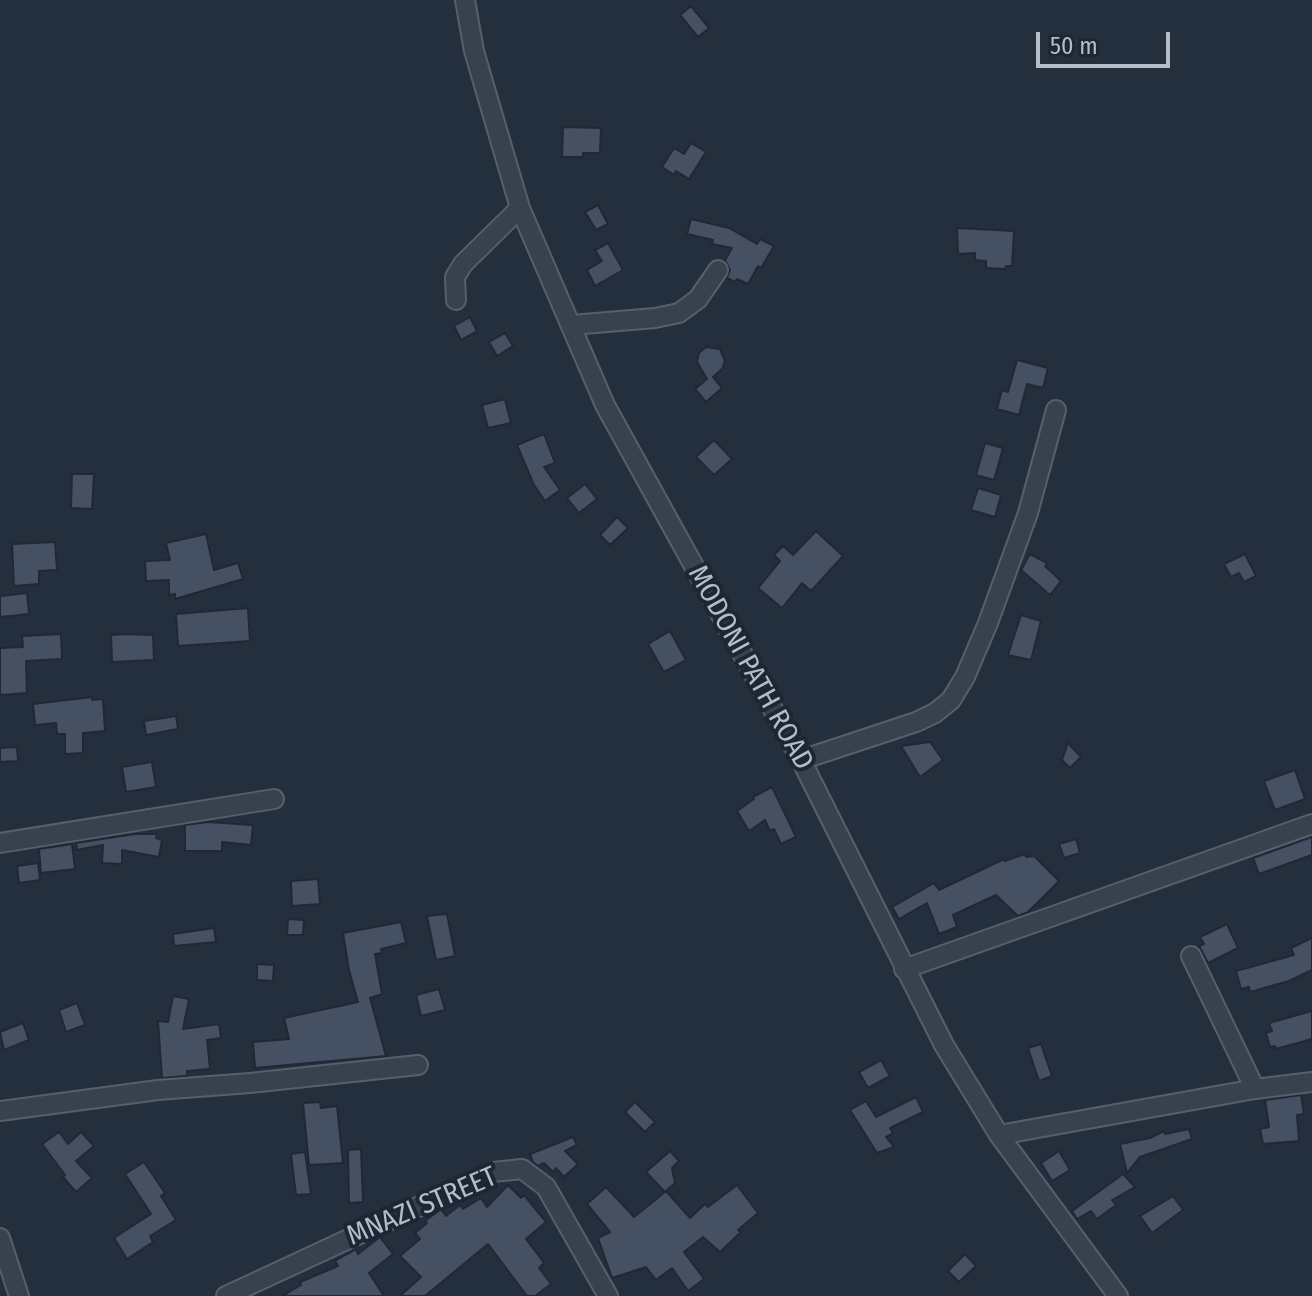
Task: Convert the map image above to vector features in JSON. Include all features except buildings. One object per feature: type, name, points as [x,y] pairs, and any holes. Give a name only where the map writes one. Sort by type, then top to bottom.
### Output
[{"type":"street","name":"MODONI PATH ROAD","points":[[465,0],[474,51],[520,208],[605,405],[801,760],[944,1045],[999,1135],[1118,1296]]},
{"type":"street","points":[[456,300],[455,277],[463,264],[520,208]]},
{"type":"street","points":[[572,325],[679,313],[698,299],[718,270]]},
{"type":"street","points":[[801,760],[916,722],[935,713],[951,700],[965,677],[988,623],[1028,513],[1056,410]]},
{"type":"street","points":[[0,843],[274,799]]},
{"type":"street","points":[[904,969],[1312,824]]},
{"type":"street","points":[[1191,956],[1255,1089]]},
{"type":"street","points":[[0,1111],[158,1090],[418,1065]]},
{"type":"street","points":[[999,1135],[1255,1089],[1312,1082]]},
{"type":"street","name":"MNAZI STREET","points":[[226,1296],[493,1172],[522,1169],[546,1187],[608,1296]]},
{"type":"street","points":[[0,1238],[19,1296]]}]
